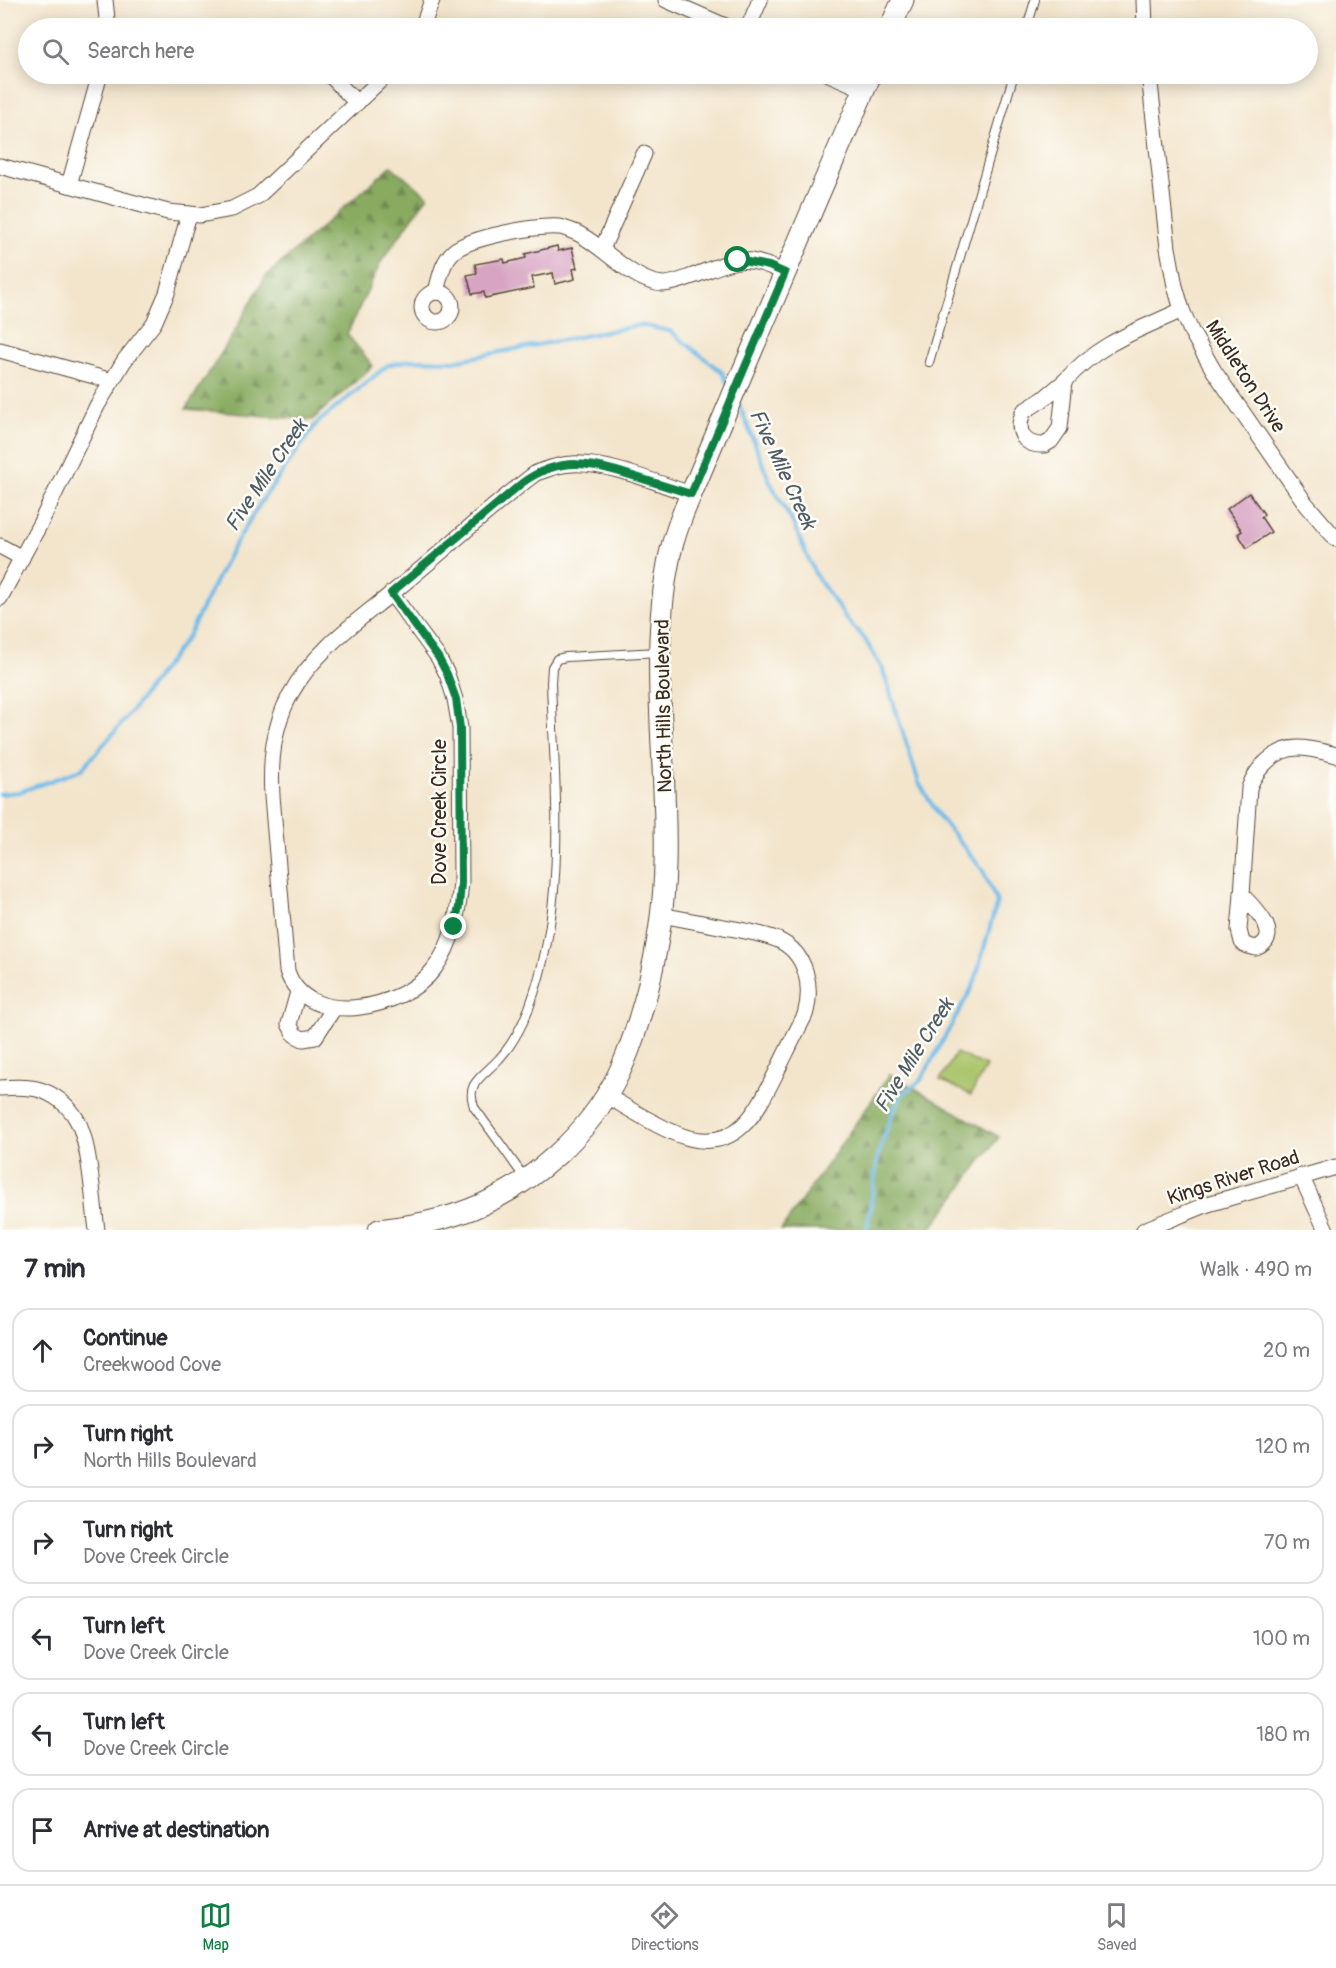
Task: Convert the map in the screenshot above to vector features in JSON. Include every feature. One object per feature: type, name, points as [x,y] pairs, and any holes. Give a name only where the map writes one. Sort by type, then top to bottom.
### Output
[{"type":"street","points":[[105,0],[107,18]]},
{"type":"street","points":[[426,18],[432,0]]},
{"type":"street","points":[[666,0],[707,18]]},
{"type":"street","points":[[752,18],[760,0]]},
{"type":"street","points":[[895,18],[903,0]]},
{"type":"street","points":[[1144,0],[1145,18]]},
{"type":"street","points":[[69,185],[97,84]]},
{"type":"street","points":[[339,84],[357,103]]},
{"type":"street","points":[[0,166],[168,212],[200,215],[216,213],[243,205],[258,196],[377,84]]},
{"type":"street","name":"North Hills Boulevard","points":[[379,1230],[407,1228],[473,1208],[494,1198],[525,1178],[569,1143],[596,1113],[619,1074],[641,1014],[657,945],[661,915],[666,838],[660,652],[663,596],[671,552],[691,494],[867,84]]},
{"type":"street","name":"Middleton Drive","points":[[1150,84],[1168,248],[1182,310],[1214,371],[1306,504],[1336,539]]},
{"type":"street","points":[[602,249],[644,154]]},
{"type":"street","points":[[0,598],[97,406],[124,361],[154,322],[167,294],[189,214]]},
{"type":"street","points":[[436,292],[445,262],[465,243],[540,228],[562,227],[578,233],[640,275],[661,284],[677,281],[738,260],[762,264],[785,273]]},
{"type":"street","points":[[1065,381],[1091,355],[1106,345],[1182,310]]},
{"type":"street","points":[[0,350],[112,381]]},
{"type":"street","points":[[334,1008],[319,1034],[309,1039],[295,1035],[289,1024],[298,992],[287,971],[270,769],[276,731],[290,695],[308,667],[329,645],[536,473],[570,464],[597,465],[691,494]]},
{"type":"street","points":[[0,546],[22,558]]},
{"type":"street","name":"Dove Creek Circle","points":[[298,992],[311,1002],[334,1008],[380,1003],[415,987],[434,969],[443,955],[459,907],[461,883],[460,728],[456,699],[438,657],[391,593]]},
{"type":"street","points":[[1242,895],[1249,788],[1253,776],[1267,761],[1288,749],[1300,748],[1336,755]]},
{"type":"street","points":[[607,1096],[689,1138],[710,1140],[732,1134],[749,1120],[760,1106],[807,1008],[810,987],[806,971],[798,956],[784,943],[755,933],[661,915]]},
{"type":"street","points":[[0,1088],[24,1087],[49,1093],[68,1107],[77,1120],[84,1136],[97,1230]]},
{"type":"street","name":"Kings River Road","points":[[1144,1230],[1208,1204],[1336,1167]]},
{"type":"street","points":[[1301,1176],[1326,1230]]},
{"type":"lane","points":[[1030,18],[1035,0]]},
{"type":"lane","points":[[929,362],[1011,84]]},
{"type":"lane","points":[[525,1178],[474,1107],[471,1094],[477,1082],[501,1057],[519,1029],[529,1008],[549,933],[557,850],[552,667],[557,659],[566,657],[660,652]]},
{"type":"green space","points":[[391,166],[428,196],[381,262],[347,334],[373,366],[312,420],[186,409],[229,341],[265,277]]},
{"type":"green space","points":[[956,1053],[986,1066],[971,1095],[940,1080]]},
{"type":"green space","points":[[890,1074],[999,1137],[930,1230],[781,1230]]},
{"type":"building","points":[[557,246],[558,251],[572,248],[577,268],[573,269],[575,279],[555,284],[553,273],[532,277],[534,288],[485,298],[484,292],[472,294],[467,275],[477,273],[475,264],[504,259],[505,263],[526,258],[525,254]]},
{"type":"building","points":[[1249,493],[1264,514],[1261,517],[1271,532],[1247,548],[1238,534],[1242,531],[1227,509]]},
{"type":"waterway","name":"Five Mile Creek","points":[[0,794],[19,792],[81,770],[124,721],[188,636],[231,551],[259,505],[316,424],[388,365],[411,360],[454,361],[640,325],[670,331],[722,372],[728,384]]},
{"type":"waterway","name":"Five Mile Creek","points":[[739,404],[770,482],[792,521],[815,574],[848,621],[864,638],[883,670],[919,783],[940,818],[982,869],[997,902],[974,984],[921,1080],[902,1095],[893,1112],[878,1156],[867,1230]]},
{"type":"route","points":[[454,927],[461,883],[460,728],[456,699],[438,657],[391,593],[522,483],[536,473],[553,467],[570,464],[597,465],[691,494],[785,273],[755,262],[738,260]]}]
